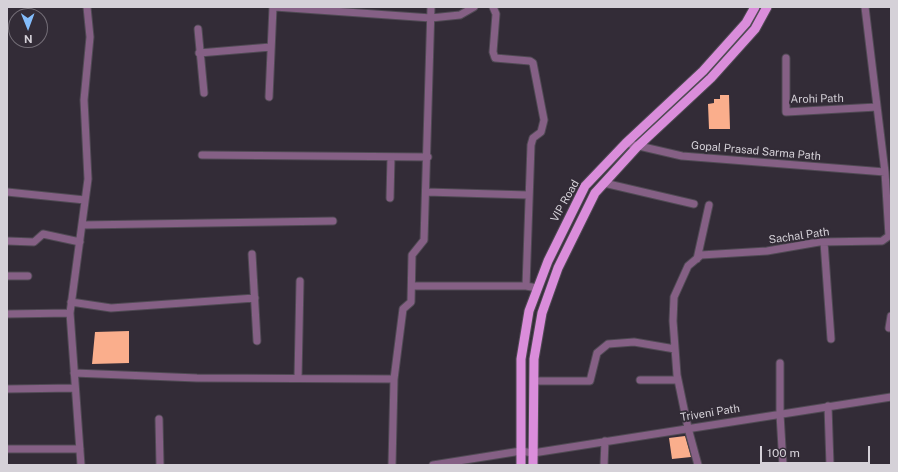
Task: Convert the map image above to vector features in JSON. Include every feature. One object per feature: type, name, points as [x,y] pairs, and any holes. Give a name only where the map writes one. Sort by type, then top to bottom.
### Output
[{"type":"main road","name":"VIP Road","points":[[521,465],[521,359],[528,311],[548,260],[585,186],[626,143],[703,71],[746,23],[755,7]]},
{"type":"main road","name":"VIP Road","points":[[533,465],[534,359],[542,313],[558,268],[595,193],[637,147],[711,78],[755,29],[767,7]]},
{"type":"street","points":[[82,465],[70,313],[88,179],[84,100],[90,36],[86,7]]},
{"type":"street","points":[[269,97],[274,7],[431,18],[460,15],[474,7]]},
{"type":"street","points":[[392,465],[394,379],[403,309],[411,302],[412,255],[424,240],[428,157],[431,7]]},
{"type":"street","points":[[493,7],[496,14],[493,52],[495,58],[530,61],[533,63],[544,120],[540,132],[533,138],[531,145],[528,195],[526,286]]},
{"type":"street","name":"Sachal Path","points":[[697,258],[701,255],[767,252],[824,242],[890,240],[885,172],[865,7]]},
{"type":"street","points":[[198,29],[199,53],[204,93]]},
{"type":"street","points":[[199,53],[271,47]]},
{"type":"street","name":"Arohi Path","points":[[786,58],[786,112],[877,107]]},
{"type":"street","name":"Gopal Prasad Sarma Path","points":[[626,143],[637,147],[682,156],[885,172]]},
{"type":"street","points":[[202,155],[428,157]]},
{"type":"street","points":[[390,198],[391,157]]},
{"type":"street","points":[[604,183],[694,204]]},
{"type":"street","points":[[7,192],[84,200]]},
{"type":"street","points":[[426,192],[528,195]]},
{"type":"street","points":[[698,465],[688,428],[678,380],[673,321],[674,297],[688,266],[697,258],[709,205]]},
{"type":"street","points":[[82,225],[333,221]]},
{"type":"street","points":[[7,241],[34,242],[43,234],[80,242]]},
{"type":"street","points":[[824,242],[831,339]]},
{"type":"street","points":[[252,254],[258,341]]},
{"type":"street","points":[[7,276],[28,276]]},
{"type":"street","points":[[298,378],[300,282]]},
{"type":"street","points":[[412,286],[526,286],[537,288]]},
{"type":"street","points":[[71,302],[111,308],[255,298]]},
{"type":"street","points":[[7,314],[70,313]]},
{"type":"street","points":[[889,328],[891,316]]},
{"type":"street","points":[[534,381],[590,381],[597,353],[608,344],[634,342],[675,349]]},
{"type":"street","points":[[780,363],[782,465]]},
{"type":"street","points":[[74,373],[197,378],[394,379]]},
{"type":"street","points":[[640,380],[678,380]]},
{"type":"street","points":[[7,389],[75,388]]},
{"type":"street","name":"Triveni Path","points":[[433,465],[470,462],[521,451],[534,453],[891,397]]},
{"type":"street","points":[[828,406],[830,465]]},
{"type":"street","points":[[158,419],[160,465]]},
{"type":"street","points":[[604,465],[605,441]]},
{"type":"street","points":[[7,449],[80,450]]},
{"type":"building","points":[[720,95],[729,95],[730,129],[709,129],[708,104],[714,103],[714,99],[720,99]]},
{"type":"building","points":[[129,331],[129,363],[92,364],[95,332]]},
{"type":"building","points":[[685,436],[691,457],[672,459],[669,438]]}]
